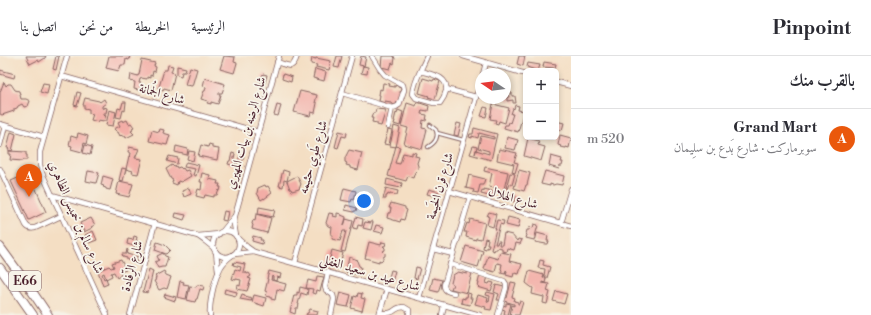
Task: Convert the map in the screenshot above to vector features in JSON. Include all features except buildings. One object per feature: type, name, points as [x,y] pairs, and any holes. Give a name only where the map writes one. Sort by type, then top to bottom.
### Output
[{"type":"highway","name":"E66","points":[[0,247],[48,315]]},
{"type":"highway","name":"E66","points":[[0,268],[33,315]]},
{"type":"street","name":"شارع سالم بن خميس الظاهري","points":[[67,56],[40,152],[40,165],[61,216],[107,315]]},
{"type":"street","name":"شارع الرضه بن بيات المهيري","points":[[220,233],[230,223],[234,216],[279,56]]},
{"type":"street","points":[[277,62],[292,66],[295,63],[297,56]]},
{"type":"street","name":"شارع طَوِي حثيمه","points":[[294,263],[352,56]]},
{"type":"street","points":[[342,93],[392,108],[396,108],[399,105],[404,86],[402,83],[391,79],[386,75],[380,69],[372,56]]},
{"type":"street","points":[[420,71],[438,77],[445,82],[446,89],[443,100],[439,103],[434,103],[415,97],[414,94],[420,71],[427,56]]},
{"type":"street","points":[[463,56],[523,73]]},
{"type":"street","points":[[484,68],[486,62]]},
{"type":"street","name":"شارع الجُمانة","points":[[61,76],[258,132]]},
{"type":"street","points":[[559,83],[571,86]]},
{"type":"street","points":[[446,89],[475,97]]},
{"type":"street","name":"شارع قرن الخَيمة","points":[[419,298],[475,101]]},
{"type":"street","points":[[388,126],[392,108]]},
{"type":"street","points":[[0,145],[3,125],[44,137]]},
{"type":"street","points":[[0,169],[28,227],[35,228],[61,216]]},
{"type":"street","points":[[561,223],[571,188]]},
{"type":"street","name":"شارع الهِلال","points":[[450,191],[571,226]]},
{"type":"street","points":[[52,195],[198,236],[209,243],[221,256],[228,257],[232,255]]},
{"type":"street","points":[[454,293],[446,291],[444,287],[470,197]]},
{"type":"street","name":"شارع الرضه بن بيات المهيري","points":[[234,216],[237,238]]},
{"type":"street","name":"شارع الرِّفادة","points":[[130,315],[155,223]]},
{"type":"street","points":[[198,236],[231,232],[239,242],[238,249],[224,263],[218,272],[211,300],[210,315]]},
{"type":"street","points":[[218,272],[214,240],[220,233]]},
{"type":"street","name":"شارع عيد بن سعيد الغفلي","points":[[237,238],[254,252],[480,315]]},
{"type":"street","points":[[433,249],[453,254]]},
{"type":"street","name":"شارع عيد بن سعيد الغفلي","points":[[232,255],[254,252]]},
{"type":"street","points":[[450,264],[504,281],[506,286],[498,315]]},
{"type":"street","points":[[328,272],[325,288],[333,295],[334,299],[330,315]]},
{"type":"street","points":[[387,289],[380,314],[386,315],[394,313],[400,307],[404,307],[408,310],[409,315]]},
{"type":"street","points":[[442,315],[444,305]]},
{"type":"lane","points":[[428,146],[434,143],[437,133],[436,130],[430,125]]},
{"type":"lane","points":[[437,133],[464,140]]},
{"type":"place","name":"Grand Mart","points":[[29,197]]}]
